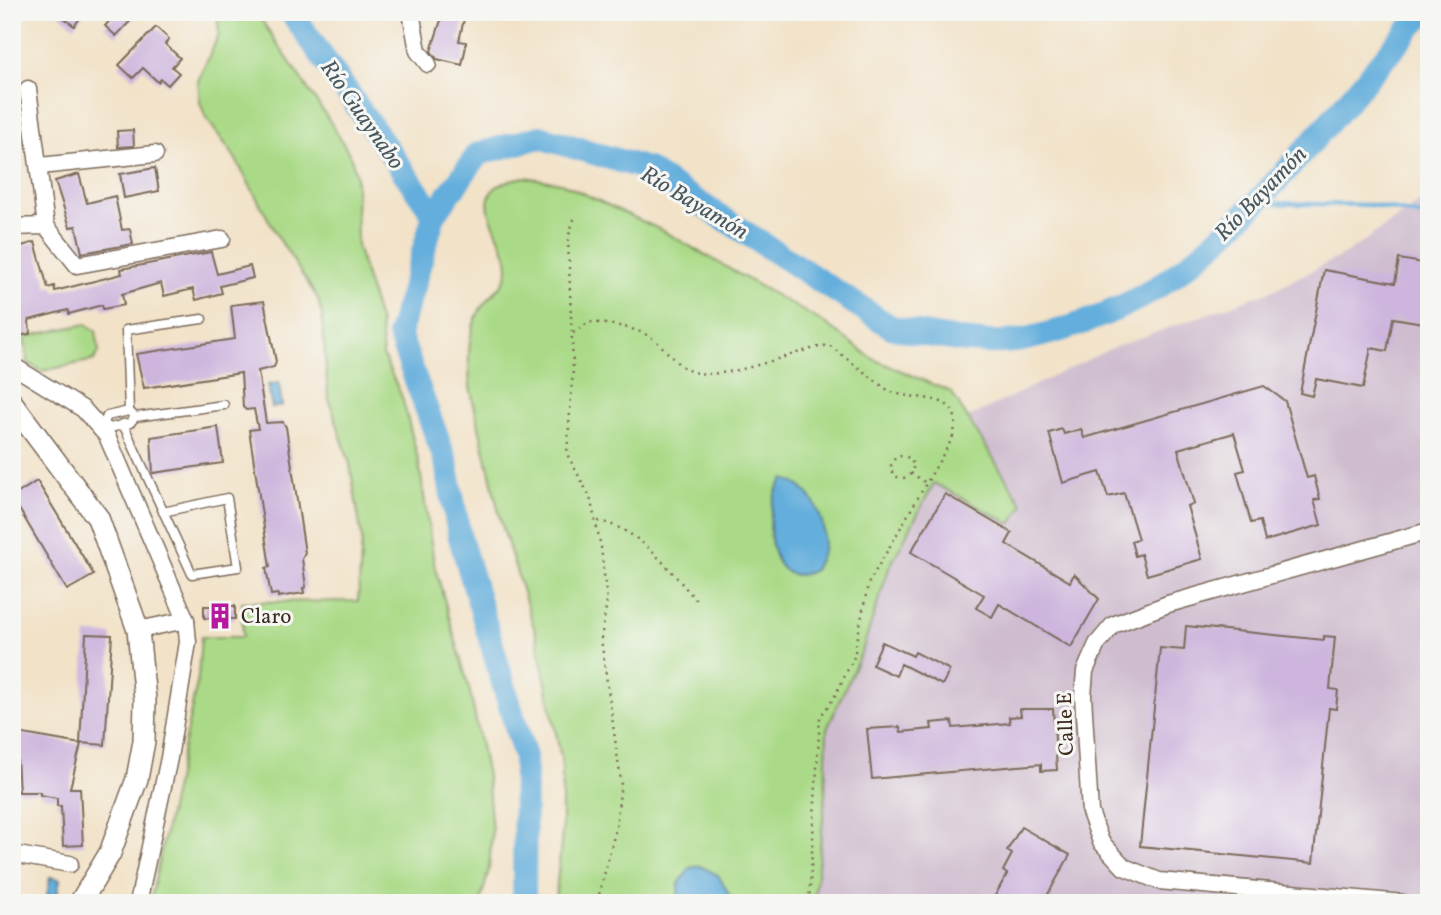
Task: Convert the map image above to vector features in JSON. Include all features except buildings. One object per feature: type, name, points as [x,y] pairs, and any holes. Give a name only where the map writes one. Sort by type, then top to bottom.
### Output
[{"type":"main road","points":[[12,403],[98,518],[138,630],[145,700],[144,741],[136,779],[110,853],[80,903]]},
{"type":"street","points":[[411,12],[418,51],[428,64]]},
{"type":"street","points":[[28,89],[46,226],[77,265],[222,239]]},
{"type":"street","points":[[40,166],[155,154]]},
{"type":"street","points":[[12,227],[46,226]]},
{"type":"street","points":[[15,367],[83,409],[101,424],[186,621],[188,642],[169,758],[138,903]]},
{"type":"street","name":"Calle E","points":[[1403,903],[1159,881],[1124,867],[1101,842],[1090,812],[1083,696],[1085,671],[1097,644],[1113,625],[1168,604],[1429,530]]},
{"type":"street","points":[[138,630],[186,621]]},
{"type":"street","points":[[12,854],[70,864]]},
{"type":"lane","points":[[202,319],[126,330],[132,414],[123,424],[110,428],[101,424],[107,416],[132,414],[224,405]]},
{"type":"lane","points":[[123,424],[163,512],[192,575],[238,567],[227,498],[163,512]]},
{"type":"path","points":[[574,219],[568,237],[573,333],[567,454],[581,475],[596,521],[607,601],[601,639],[621,782],[616,828],[597,903]]},
{"type":"path","points":[[573,333],[589,322],[634,330],[657,341],[682,366],[704,373],[765,365],[801,350],[829,345],[889,391],[943,401],[954,411],[953,439],[868,584],[854,657],[834,698],[820,717],[809,903]]},
{"type":"path","points":[[900,455],[908,457],[913,464],[911,473],[904,478],[895,476],[890,469],[892,460],[900,455]]},
{"type":"path","points":[[911,473],[926,483]]},
{"type":"path","points":[[596,521],[608,523],[642,543],[696,601]]},
{"type":"shaded area","points":[[1429,196],[1429,903],[814,903],[825,801],[827,729],[863,648],[889,568],[934,483],[1011,524],[1023,505],[967,418],[1112,348],[1271,291],[1345,254]]},
{"type":"green space","points":[[217,12],[256,12],[329,120],[350,155],[356,174],[357,246],[380,324],[383,356],[402,397],[419,463],[434,563],[470,692],[487,776],[492,830],[489,870],[480,903],[150,903],[198,678],[201,637],[243,637],[242,602],[358,601],[362,539],[350,464],[328,396],[322,316],[318,299],[278,237],[234,156],[206,118],[200,102],[198,81],[219,34]]},
{"type":"green space","points":[[525,177],[561,183],[663,231],[826,324],[873,359],[951,392],[1023,505],[1011,524],[934,483],[889,568],[863,648],[827,729],[825,801],[814,903],[555,903],[562,834],[562,763],[536,634],[501,522],[469,377],[470,346],[476,317],[504,280],[508,269],[488,202],[492,191],[504,183]]},
{"type":"green space","points":[[86,324],[96,331],[99,352],[94,360],[42,371],[28,363],[24,337]]},
{"type":"water","points":[[279,383],[282,406],[272,408],[268,385]]},
{"type":"water","points":[[784,479],[803,489],[810,497],[823,527],[823,550],[814,570],[797,575],[785,571],[776,559],[772,544],[772,507]]},
{"type":"water","points":[[700,866],[718,875],[734,903],[679,903],[678,885],[690,868]]},
{"type":"water","points":[[50,877],[60,879],[57,896],[47,896]]},
{"type":"waterway","name":"Río Guaynabo","points":[[291,12],[434,215]]},
{"type":"waterway","name":"Río Bayamón","points":[[524,903],[525,757],[459,534],[446,462],[399,334],[434,215],[478,154],[540,137],[647,169],[891,327],[974,341],[1022,340],[1061,330],[1120,308],[1156,288],[1206,250],[1272,186],[1424,12]]},
{"type":"waterway","points":[[1255,203],[1372,205],[1429,217]]},
{"type":"place","name":"Claro","points":[[220,616]]}]
